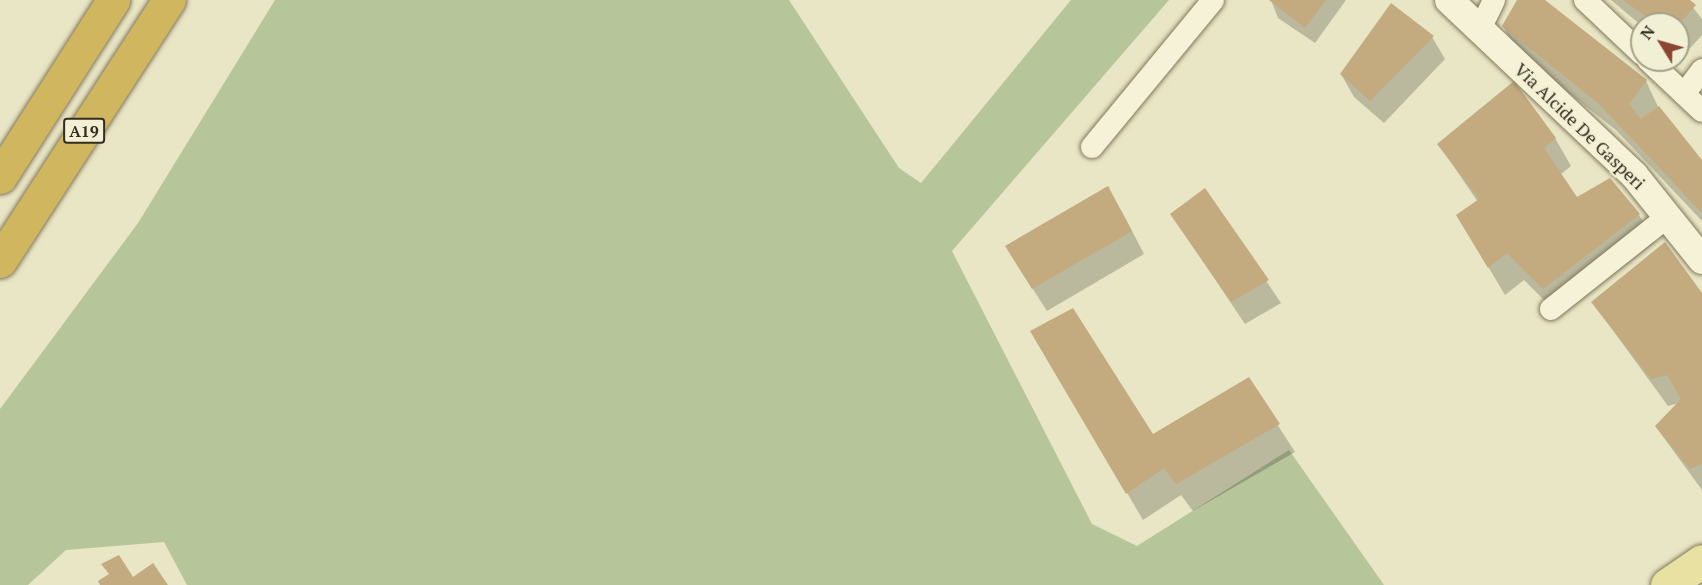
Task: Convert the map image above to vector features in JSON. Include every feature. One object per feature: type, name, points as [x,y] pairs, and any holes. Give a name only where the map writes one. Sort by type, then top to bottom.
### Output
[{"type":"highway","name":"A19","points":[[0,177],[113,0]]},
{"type":"highway","name":"A19","points":[[0,261],[169,0]]},
{"type":"main road","points":[[1666,585],[1702,561]]},
{"type":"street","points":[[1092,147],[1213,0]]},
{"type":"street","name":"Via Alcide De Gasperi","points":[[1449,0],[1634,175],[1702,260]]},
{"type":"street","points":[[1480,29],[1494,0]]},
{"type":"street","points":[[1585,0],[1630,43]]},
{"type":"street","points":[[1684,94],[1702,70]]},
{"type":"street","points":[[1661,72],[1702,111]]},
{"type":"street","points":[[1551,309],[1667,217]]},
{"type":"green space","points":[[275,0],[789,0],[899,168],[921,183],[1071,0],[1169,0],[952,251],[1092,524],[1137,546],[1289,450],[1384,585],[187,585],[164,542],[66,550],[28,585],[0,585],[0,409],[138,223]]},
{"type":"building","points":[[1269,0],[1326,0],[1305,28]]},
{"type":"building","points":[[1517,0],[1545,0],[1630,67],[1630,72],[1637,72],[1647,80],[1629,104],[1641,119],[1659,106],[1702,160],[1702,213],[1598,103],[1502,26]]},
{"type":"building","points":[[1623,0],[1690,0],[1696,5],[1690,12],[1640,12]]},
{"type":"building","points":[[1391,3],[1434,36],[1370,101],[1340,74]]},
{"type":"building","points":[[1514,81],[1556,138],[1544,148],[1577,197],[1610,178],[1640,214],[1543,289],[1507,253],[1488,268],[1456,215],[1479,199],[1437,144]]},
{"type":"building","points":[[1108,186],[1132,231],[1032,289],[1005,246]]},
{"type":"building","points":[[1205,188],[1269,280],[1231,302],[1170,214]]},
{"type":"building","points":[[1665,242],[1702,293],[1702,464],[1690,469],[1655,426],[1681,399],[1667,375],[1651,379],[1591,302]]},
{"type":"building","points":[[1073,308],[1153,434],[1249,377],[1280,424],[1176,484],[1164,468],[1126,494],[1030,331]]},
{"type":"building","points":[[119,555],[133,577],[153,563],[168,585],[100,585],[98,581],[109,574],[101,564]]}]
